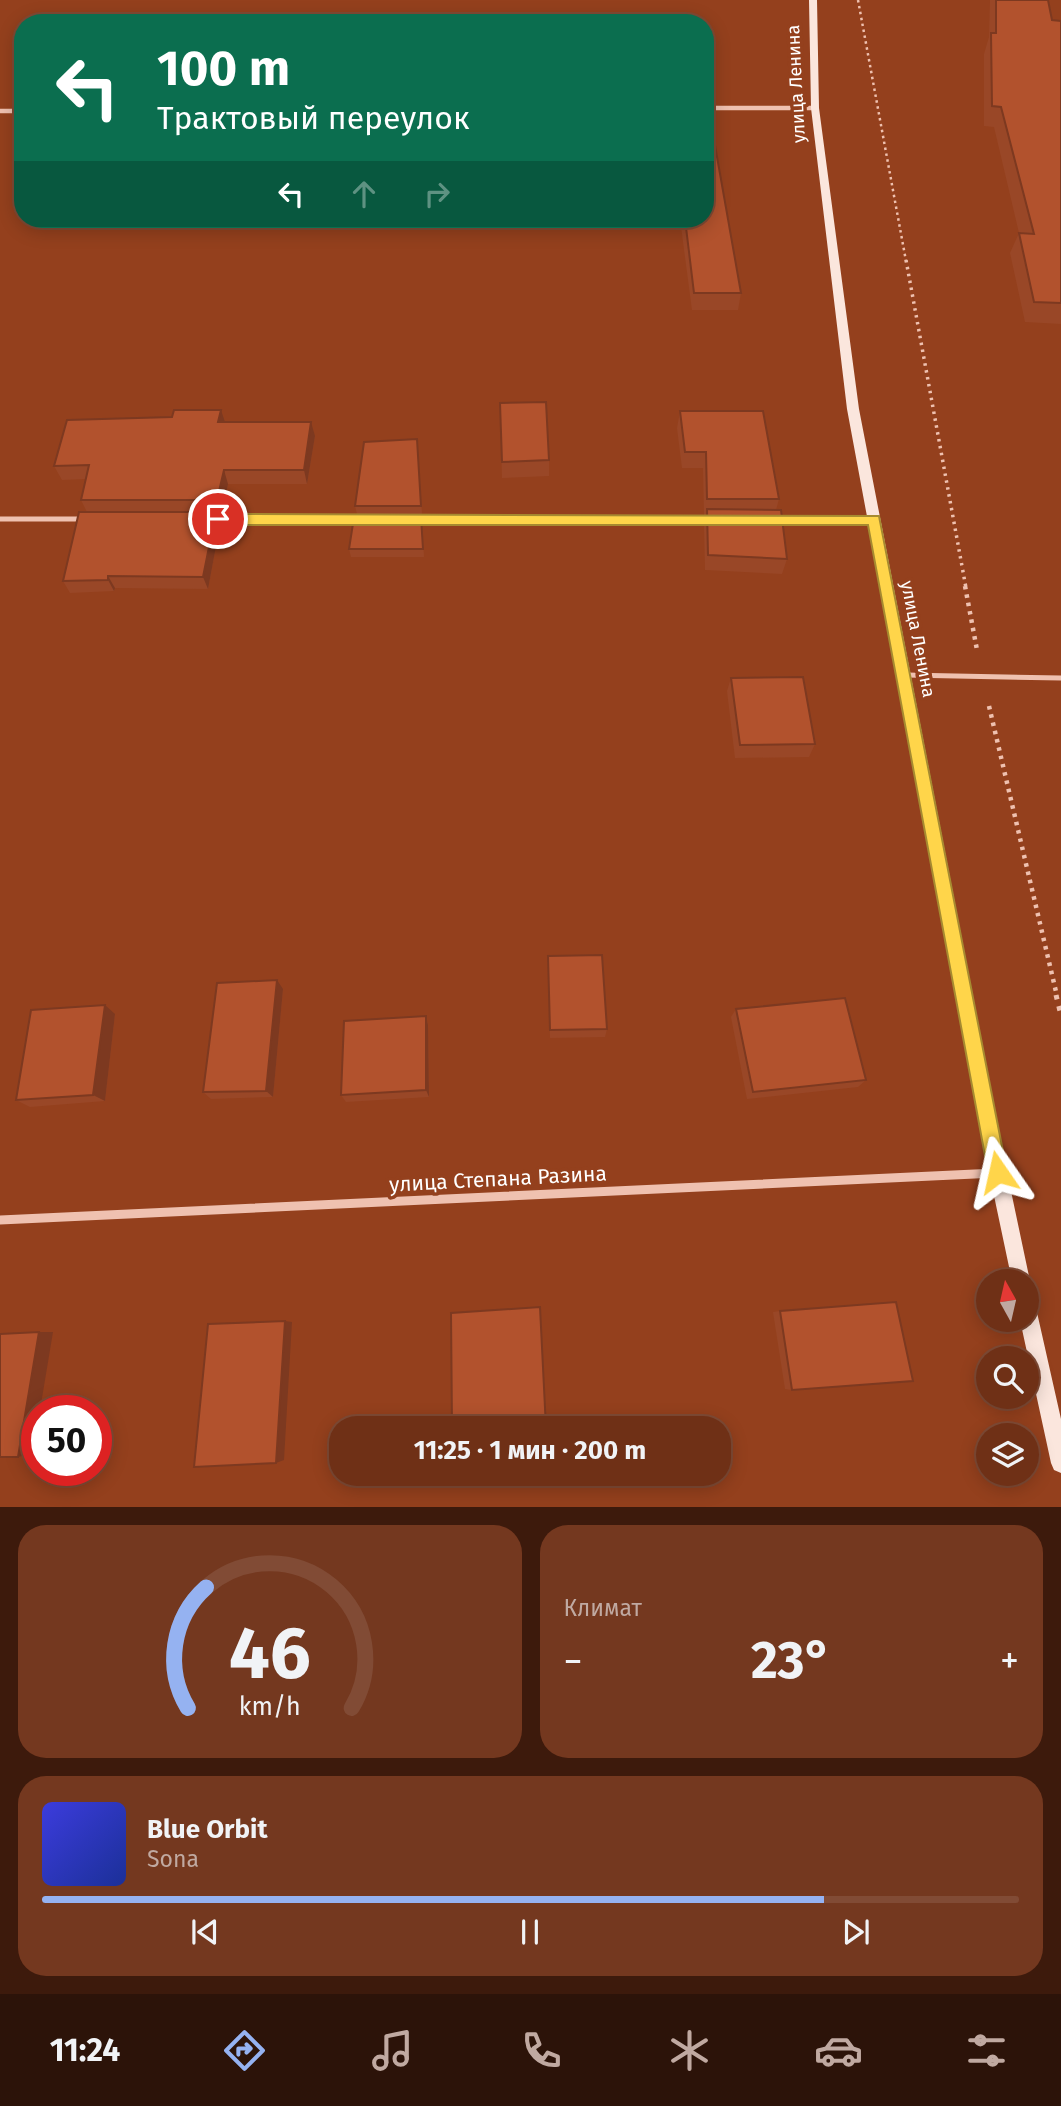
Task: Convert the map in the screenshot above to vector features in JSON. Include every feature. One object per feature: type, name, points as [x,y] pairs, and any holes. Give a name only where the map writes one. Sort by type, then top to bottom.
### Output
[{"type":"main road","name":"улица Ленина","points":[[813,0],[816,108],[853,409],[1018,1269]]},
{"type":"main road","points":[[1032,1332],[1061,1463]]},
{"type":"street","points":[[714,108],[816,108]]},
{"type":"street","points":[[0,519],[97,519]]},
{"type":"street","points":[[208,519],[374,520]]},
{"type":"street","points":[[402,520],[721,520]]},
{"type":"street","points":[[763,520],[874,520]]},
{"type":"street","name":"улица Степана Разина","points":[[0,1220],[998,1172]]},
{"type":"lane","points":[[903,675],[1061,678]]},
{"type":"path","points":[[858,0],[982,676],[1061,1015]]},
{"type":"building","points":[[996,0],[1048,0],[1052,20],[1061,21],[1061,303],[1034,302],[1019,233],[1034,234],[1001,107],[992,106],[991,33],[996,33]]},
{"type":"building","points":[[714,140],[741,293],[694,293],[686,228],[714,228]]},
{"type":"building","points":[[546,402],[549,460],[502,462],[500,403]]},
{"type":"building","points":[[174,410],[221,410],[218,422],[311,422],[304,470],[224,470],[217,500],[81,500],[89,465],[54,466],[67,420],[172,417]]},
{"type":"building","points":[[680,411],[763,411],[779,499],[707,499],[706,452],[685,452]]},
{"type":"building","points":[[417,439],[421,506],[355,506],[364,442]]},
{"type":"building","points":[[707,509],[781,510],[787,559],[708,555]]},
{"type":"building","points":[[79,512],[216,512],[203,577],[108,576],[108,580],[63,581]]},
{"type":"building","points":[[354,517],[421,517],[423,549],[349,549]]},
{"type":"building","points":[[803,677],[815,744],[740,745],[731,678]]},
{"type":"building","points":[[602,955],[607,1029],[550,1030],[548,956]]},
{"type":"building","points":[[277,980],[266,1091],[203,1092],[217,983]]},
{"type":"building","points":[[845,998],[866,1080],[753,1092],[736,1009]]},
{"type":"building","points":[[105,1005],[93,1095],[16,1100],[31,1010]]},
{"type":"building","points":[[426,1016],[426,1090],[341,1095],[344,1021]]},
{"type":"building","points":[[896,1302],[913,1381],[792,1390],[780,1311]]},
{"type":"building","points":[[540,1307],[545,1416],[452,1416],[451,1313]]},
{"type":"building","points":[[285,1321],[276,1463],[194,1467],[208,1324]]},
{"type":"building","points":[[39,1332],[28,1395],[21,1395],[21,1439],[18,1457],[0,1457],[0,1334]]},
{"type":"route","points":[[218,519],[874,520],[998,1172]]}]
